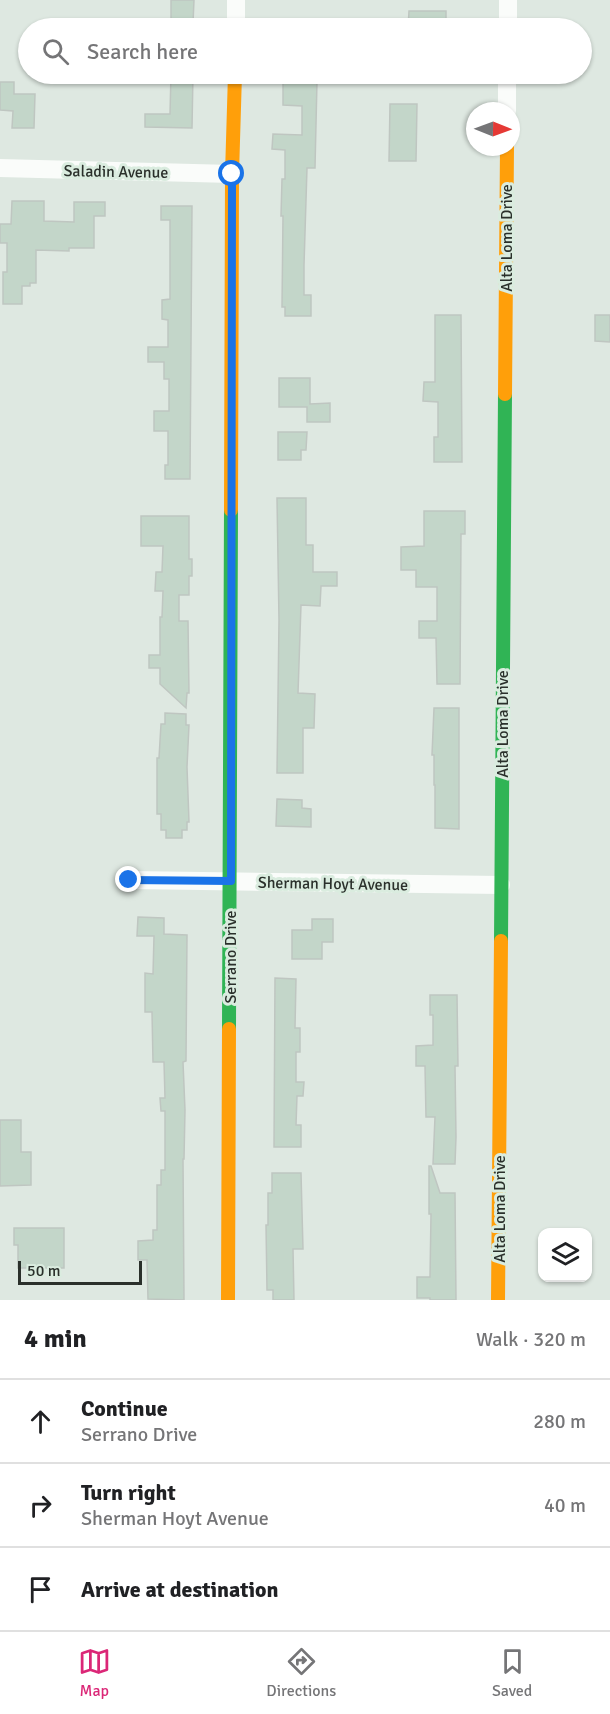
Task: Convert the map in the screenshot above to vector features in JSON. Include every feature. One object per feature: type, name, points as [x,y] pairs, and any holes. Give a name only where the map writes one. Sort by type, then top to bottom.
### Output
[{"type":"street","points":[[236,0],[236,18]]},
{"type":"street","points":[[508,0],[508,18]]},
{"type":"street","name":"Serrano Drive","points":[[228,1300],[232,174],[235,84]]},
{"type":"street","points":[[507,84],[507,102]]},
{"type":"street","name":"Alta Loma Drive","points":[[498,1300],[507,156]]},
{"type":"street","name":"Saladin Avenue","points":[[0,168],[232,174]]},
{"type":"street","name":"Sherman Hoyt Avenue","points":[[129,880],[501,885]]},
{"type":"building","points":[[171,0],[194,0],[193,18],[171,18]]},
{"type":"building","points":[[409,11],[446,11],[446,18],[409,18]]},
{"type":"building","points":[[0,82],[14,82],[14,94],[35,94],[34,128],[12,128],[13,111],[0,110]]},
{"type":"building","points":[[171,84],[193,84],[192,128],[145,127],[145,114],[170,114]]},
{"type":"building","points":[[283,84],[317,84],[315,168],[307,168],[304,265],[304,295],[311,295],[311,316],[285,316],[285,307],[282,307],[283,216],[281,216],[285,150],[272,149],[273,134],[302,135],[302,106],[283,105]]},
{"type":"building","points":[[390,104],[417,104],[416,161],[389,161]]},
{"type":"building","points":[[12,201],[44,201],[44,221],[74,222],[74,202],[105,202],[105,216],[94,216],[94,248],[69,248],[69,251],[36,250],[36,283],[22,286],[22,304],[3,304],[3,272],[7,272],[7,243],[0,243],[0,224],[11,224]]},
{"type":"building","points":[[161,206],[192,206],[190,479],[165,479],[165,465],[168,465],[168,431],[154,431],[154,411],[169,411],[169,379],[164,379],[164,362],[148,362],[148,347],[168,347],[168,320],[162,319],[162,300],[170,299],[170,220],[161,220]]},
{"type":"building","points":[[435,315],[461,315],[462,462],[434,462],[434,437],[438,437],[438,402],[423,401],[424,382],[435,382]]},
{"type":"building","points":[[595,315],[610,315],[610,342],[595,341]]},
{"type":"building","points":[[279,378],[310,378],[310,404],[330,403],[330,422],[307,422],[307,407],[279,407]]},
{"type":"building","points":[[278,432],[307,432],[306,450],[301,450],[301,460],[278,460]]},
{"type":"building","points":[[277,498],[306,498],[306,545],[313,545],[313,572],[337,572],[337,586],[321,586],[320,606],[301,605],[298,693],[315,694],[314,728],[303,728],[303,773],[277,773],[279,620]]},
{"type":"building","points":[[424,511],[465,511],[465,534],[461,534],[460,684],[437,684],[436,638],[419,638],[419,621],[437,621],[437,587],[416,587],[416,570],[401,570],[401,547],[424,546]]},
{"type":"building","points":[[141,516],[189,516],[189,559],[192,559],[192,576],[189,576],[189,595],[179,595],[179,621],[188,621],[189,693],[187,693],[186,708],[160,684],[160,668],[149,668],[149,655],[160,655],[163,591],[155,591],[156,572],[162,572],[163,546],[141,546]]},
{"type":"building","points":[[434,708],[459,708],[459,829],[435,828],[434,755],[432,755]]},
{"type":"building","points":[[165,713],[186,714],[186,725],[189,725],[187,767],[189,822],[187,822],[187,830],[182,830],[182,838],[166,838],[166,830],[161,830],[161,814],[157,814],[157,758],[159,758],[161,724],[165,724]]},
{"type":"building","points":[[277,799],[302,800],[302,808],[311,809],[311,827],[276,826]]},
{"type":"building","points":[[138,917],[164,918],[164,934],[187,935],[186,1061],[183,1062],[184,1300],[148,1299],[147,1260],[138,1260],[138,1241],[153,1240],[153,1230],[157,1230],[157,1185],[161,1185],[161,1170],[165,1170],[165,1111],[161,1111],[160,1098],[165,1098],[164,1062],[153,1062],[152,1012],[145,1012],[145,973],[153,974],[154,936],[137,936]]},
{"type":"building","points":[[312,919],[333,919],[333,942],[322,942],[322,959],[292,959],[292,930],[312,930]]},
{"type":"building","points":[[275,978],[296,979],[295,1028],[300,1028],[300,1052],[296,1052],[296,1082],[304,1082],[303,1096],[297,1096],[296,1125],[301,1125],[301,1147],[274,1147]]},
{"type":"building","points":[[430,995],[457,995],[458,1066],[455,1066],[455,1164],[433,1164],[435,1117],[426,1117],[425,1066],[416,1066],[416,1046],[433,1045]]},
{"type":"building","points":[[0,1120],[21,1120],[21,1152],[31,1152],[31,1185],[0,1186]]},
{"type":"building","points":[[429,1166],[431,1166],[440,1193],[455,1193],[456,1300],[417,1298],[417,1277],[430,1277]]},
{"type":"building","points":[[272,1173],[301,1173],[303,1249],[293,1249],[294,1300],[273,1300],[273,1290],[267,1290],[266,1225],[268,1225],[268,1193],[272,1193]]},
{"type":"building","points":[[14,1228],[64,1228],[64,1268],[18,1268],[18,1245],[14,1245]]},
{"type":"traffic: fast","points":[[501,941],[505,394]]},
{"type":"traffic: fast","points":[[229,1029],[231,510]]},
{"type":"traffic: slow","points":[[231,510],[232,174],[235,84]]},
{"type":"traffic: slow","points":[[505,394],[507,156]]},
{"type":"traffic: slow","points":[[498,1300],[501,941]]},
{"type":"traffic: slow","points":[[228,1300],[229,1029]]},
{"type":"route","points":[[129,880],[231,881],[232,174]]}]
